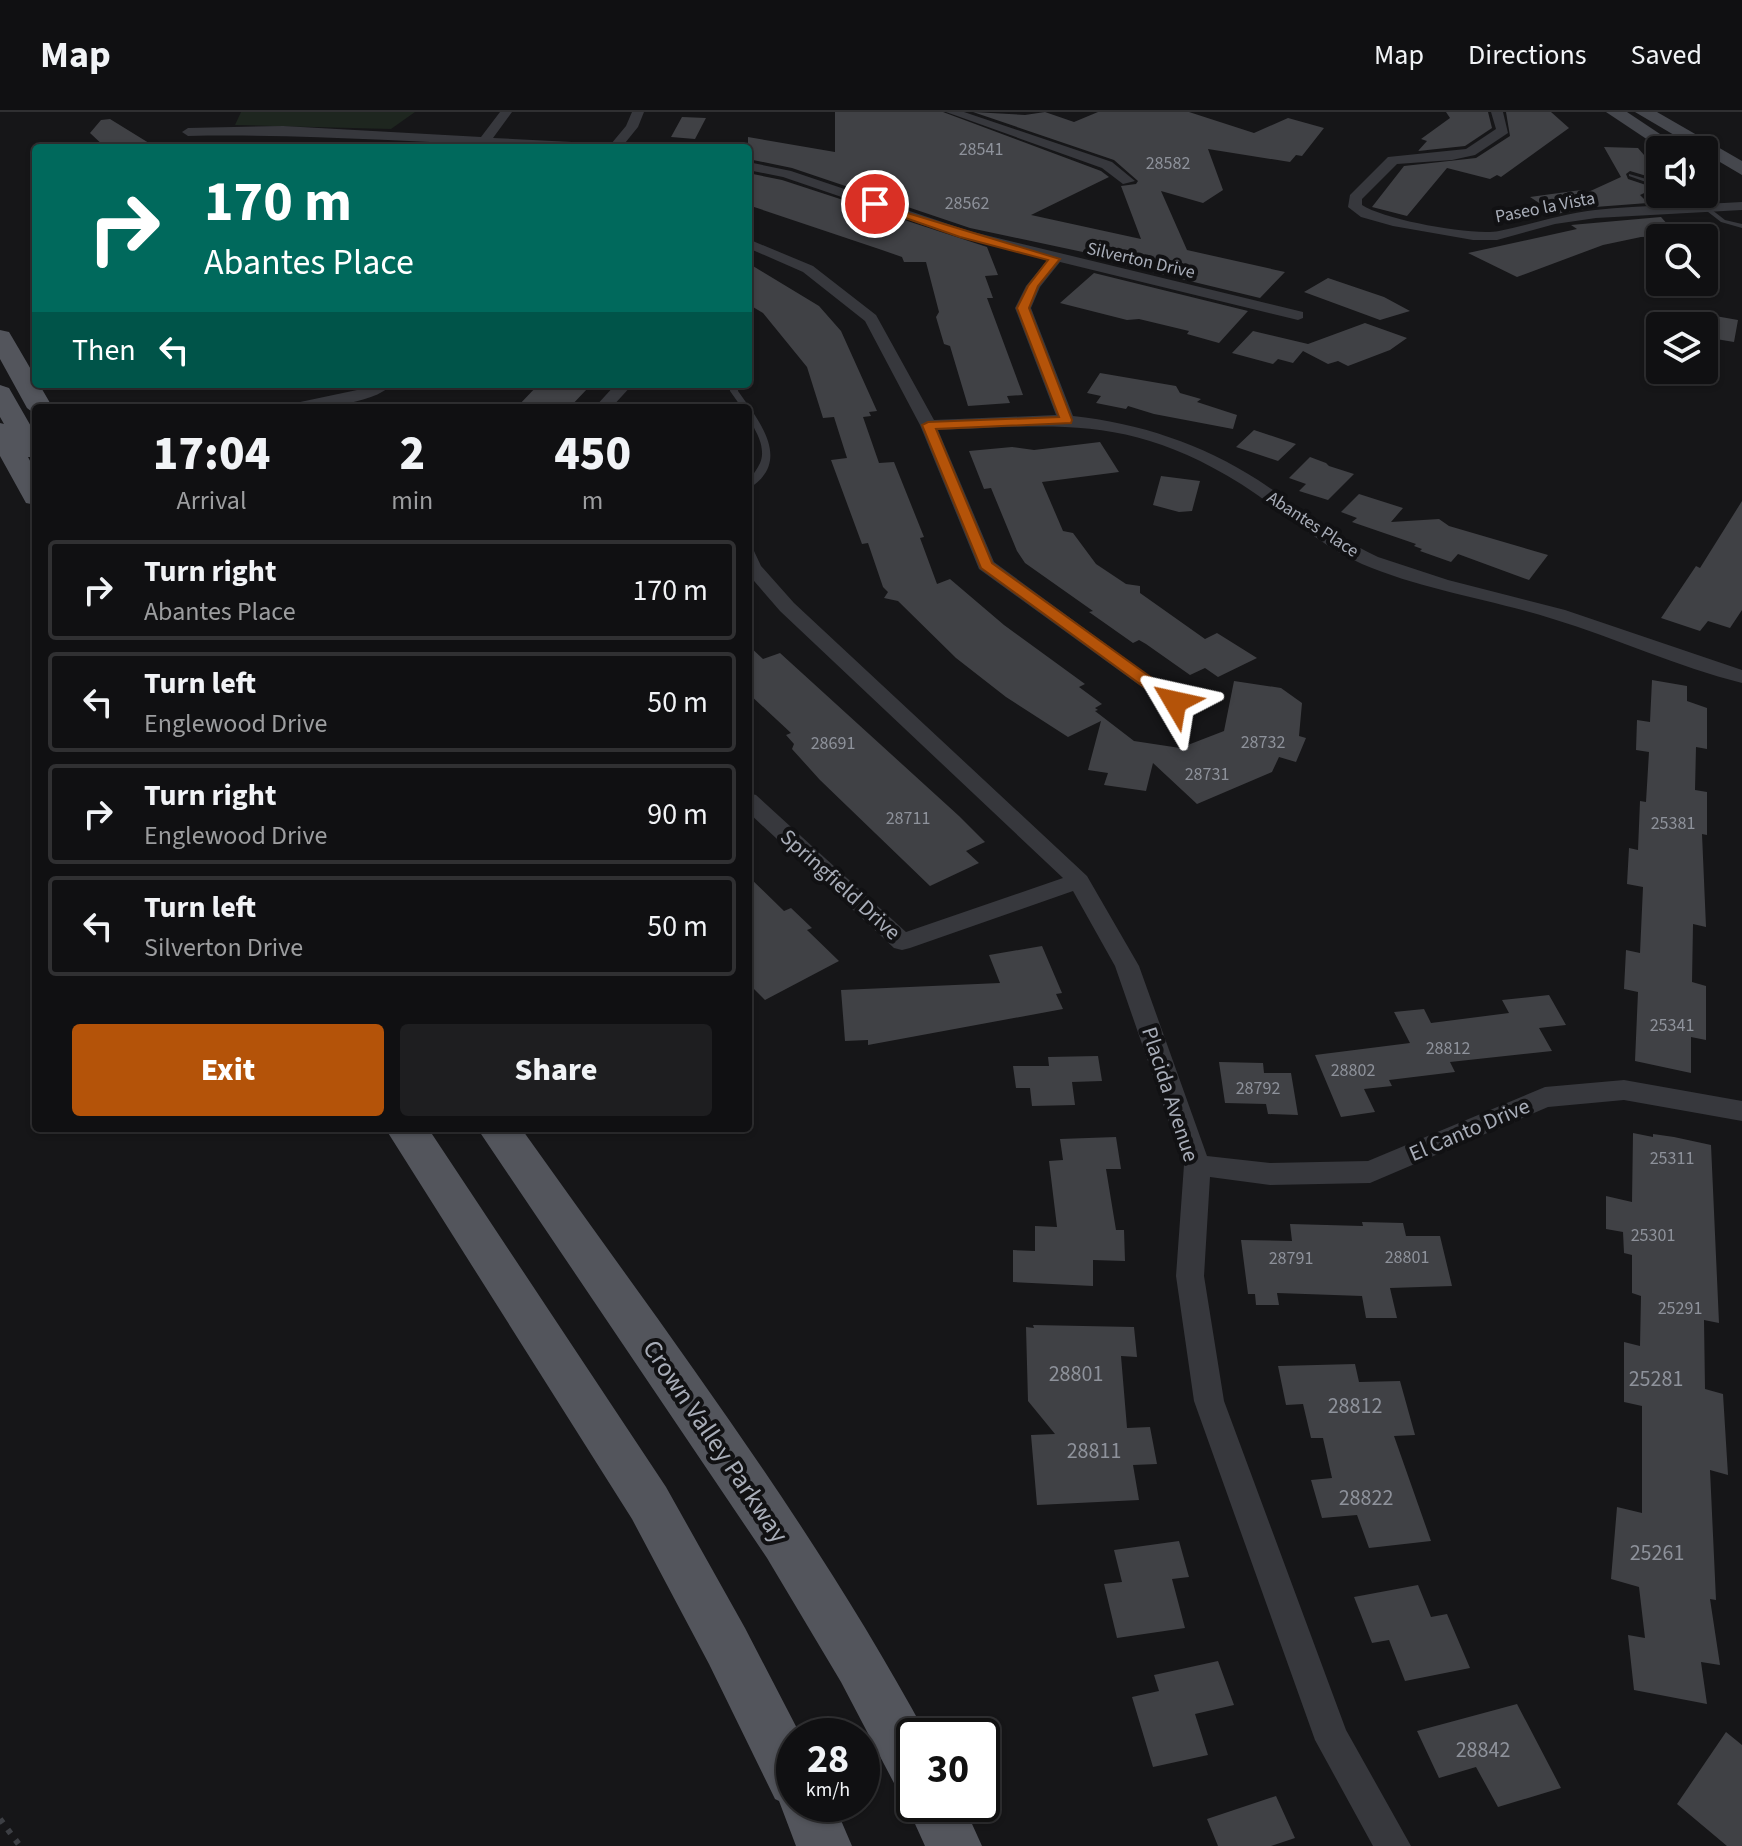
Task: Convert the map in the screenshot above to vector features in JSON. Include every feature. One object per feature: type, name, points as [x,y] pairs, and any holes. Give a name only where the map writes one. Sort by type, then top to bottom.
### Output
[{"type":"main road","points":[[1615,112],[1655,136]]},
{"type":"main road","points":[[1644,112],[1742,169]]},
{"type":"main road","points":[[1718,173],[1742,186]]},
{"type":"main road","points":[[0,337],[38,404]]},
{"type":"main road","points":[[0,393],[32,451]]},
{"type":"main road","points":[[0,431],[32,490]]},
{"type":"main road","points":[[409,1132],[649,1503],[776,1744]]},
{"type":"main road","name":"Crown Valley Parkway","points":[[501,1132],[785,1541],[860,1664],[896,1732]]},
{"type":"main road","points":[[814,1822],[824,1846]]},
{"type":"main road","points":[[943,1822],[954,1846]]},
{"type":"street","points":[[485,140],[506,112]]},
{"type":"street","points":[[617,144],[632,127],[638,112]]},
{"type":"street","points":[[952,112],[1107,165],[1128,181]]},
{"type":"street","name":"Paseo la Vista","points":[[1497,112],[1503,130],[1470,152],[1393,160],[1355,198],[1355,207],[1398,223],[1473,236],[1497,236],[1568,218],[1681,208]]},
{"type":"street","points":[[188,132],[255,130],[371,142],[485,140],[550,144]]},
{"type":"street","points":[[246,144],[255,130]]},
{"type":"street","name":"Silverton Drive","points":[[752,167],[786,174],[964,234],[1055,259],[1298,315]]},
{"type":"street","name":"Paseo la Vista","points":[[1718,207],[1742,206]]},
{"type":"street","points":[[752,245],[808,269],[871,318],[928,425],[986,565],[1175,702]]},
{"type":"street","points":[[1055,259],[1033,286],[1023,308],[1066,420]]},
{"type":"street","points":[[351,388],[361,394]]},
{"type":"street","points":[[312,404],[375,388]]},
{"type":"street","points":[[606,404],[621,388]]},
{"type":"street","points":[[350,404],[361,394]]},
{"type":"street","name":"Abantes Place","points":[[928,425],[1066,420],[1170,440],[1200,453],[1250,483],[1337,543],[1367,559],[1434,584],[1557,614],[1742,677]]},
{"type":"street","name":"Placida Avenue","points":[[752,567],[787,607],[1079,881],[1127,966],[1197,1165],[1190,1276],[1209,1401],[1332,1740],[1393,1846]]},
{"type":"street","name":"Springfield Drive","points":[[752,804],[902,942],[1079,881]]},
{"type":"street","name":"El Canto Drive","points":[[1197,1165],[1270,1174],[1370,1172],[1545,1097],[1624,1090],[1742,1111]]},
{"type":"lane","points":[[1631,175],[1646,180]]},
{"type":"lane","points":[[1706,208],[1723,221],[1742,226]]},
{"type":"lane","points":[[752,417],[765,437],[768,461],[762,473],[752,482]]},
{"type":"path","points":[[0,1819],[20,1846]]},
{"type":"shaded area","points":[[241,112],[415,112],[391,129],[235,125]]},
{"type":"building","points":[[835,112],[943,112],[1101,171],[1109,177],[1031,215],[1141,239],[1121,186],[1138,181],[1114,160],[973,112],[1025,115],[1045,112],[1074,122],[1098,112],[1189,112],[1254,133],[1288,118],[1324,128],[1302,156],[1296,155],[1290,162],[1208,149],[1223,190],[1203,203],[1161,191],[1187,250],[1285,272],[1260,298],[1107,261],[1111,258],[970,228],[792,168],[752,160],[752,144],[748,144],[748,137],[835,152]]},
{"type":"building","points":[[1446,112],[1488,112],[1492,128],[1465,146],[1418,151],[1427,141],[1421,139],[1450,118]]},
{"type":"building","points":[[1506,112],[1551,112],[1569,128],[1501,177],[1497,175],[1490,179],[1447,168],[1407,216],[1372,207],[1404,166],[1476,158],[1510,136]]},
{"type":"building","points":[[682,117],[706,118],[695,139],[671,137]]},
{"type":"building","points":[[110,119],[151,144],[102,144],[90,133],[101,120]]},
{"type":"building","points":[[1604,147],[1638,148],[1646,157],[1646,176],[1630,171],[1626,174],[1628,179],[1646,185],[1646,192],[1640,195],[1646,203],[1556,214],[1530,197],[1581,190],[1586,193],[1621,177]]},
{"type":"building","points":[[752,174],[782,180],[987,247],[998,275],[985,276],[993,298],[987,298],[1023,395],[1007,396],[1010,403],[968,406],[950,346],[944,344],[936,317],[939,312],[926,262],[904,262],[902,257],[752,206]]},
{"type":"building","points":[[1661,217],[1667,224],[1646,224],[1646,237],[1603,245],[1517,277],[1468,253],[1577,229],[1571,225]]},
{"type":"building","points":[[752,265],[819,306],[841,331],[877,411],[863,417],[879,463],[894,462],[924,537],[920,538],[937,584],[950,579],[1004,625],[1085,684],[1079,687],[1102,704],[1095,711],[1134,741],[1180,748],[1224,731],[1234,681],[1281,688],[1302,703],[1299,736],[1306,738],[1296,762],[1279,757],[1272,772],[1197,804],[1153,763],[1146,791],[1104,785],[1108,773],[1088,770],[1101,721],[1068,737],[1006,697],[956,658],[898,601],[884,598],[888,592],[883,587],[868,543],[862,544],[831,460],[847,458],[834,417],[823,418],[807,367],[763,313],[752,306]]},
{"type":"building","points":[[1094,273],[1248,311],[1219,343],[1187,334],[1189,331],[1139,319],[1127,320],[1060,303]]},
{"type":"building","points":[[1328,278],[1384,297],[1410,311],[1380,320],[1304,292]]},
{"type":"building","points":[[1718,316],[1738,320],[1734,342],[1718,339]]},
{"type":"building","points":[[1365,323],[1407,338],[1390,350],[1348,366],[1338,361],[1328,364],[1303,351],[1293,363],[1278,359],[1273,364],[1232,353],[1253,331],[1308,344]]},
{"type":"building","points":[[1100,373],[1176,386],[1180,393],[1201,399],[1197,402],[1237,415],[1233,429],[1128,406],[1126,409],[1096,403],[1101,396],[1087,393]]},
{"type":"building","points":[[535,388],[588,388],[573,404],[520,404]]},
{"type":"building","points":[[1254,430],[1296,444],[1278,461],[1236,447]]},
{"type":"building","points":[[1100,442],[1119,472],[1042,482],[1063,531],[1073,533],[1096,564],[1126,584],[1140,586],[1140,593],[1205,639],[1217,633],[1257,658],[1218,677],[1205,668],[1190,675],[1139,640],[1133,643],[1025,563],[991,488],[984,489],[969,451],[1012,447],[1034,450]]},
{"type":"building","points":[[1310,457],[1354,474],[1328,500],[1299,491],[1306,484],[1289,478]]},
{"type":"building","points":[[1161,476],[1200,481],[1192,511],[1179,512],[1153,505]]},
{"type":"building","points":[[1359,494],[1403,508],[1391,522],[1439,519],[1449,526],[1548,555],[1529,580],[1458,554],[1451,562],[1420,551],[1422,549],[1414,546],[1416,544],[1352,522],[1357,518],[1341,512]]},
{"type":"building","points":[[1742,501],[1742,610],[1730,628],[1708,621],[1700,631],[1661,618],[1696,566],[1700,568]]},
{"type":"building","points":[[752,649],[763,659],[780,653],[959,816],[985,842],[966,851],[979,863],[930,886],[820,780],[792,749],[794,744],[786,735],[791,733],[752,697]]},
{"type":"building","points":[[1652,680],[1687,686],[1687,701],[1707,708],[1707,749],[1696,747],[1695,790],[1707,792],[1707,835],[1702,834],[1706,927],[1693,924],[1692,982],[1706,986],[1706,1040],[1691,1037],[1691,1073],[1635,1061],[1638,992],[1624,989],[1626,950],[1640,953],[1643,887],[1627,884],[1629,848],[1638,850],[1640,801],[1646,802],[1649,752],[1636,750],[1637,720],[1650,722]]},
{"type":"building","points":[[752,880],[784,911],[791,908],[812,928],[807,930],[839,961],[765,1000],[752,987]]},
{"type":"building","points":[[1042,946],[1062,993],[1056,994],[1063,1009],[868,1045],[868,1040],[845,1041],[841,990],[1000,983],[989,955]]},
{"type":"building","points":[[1549,995],[1566,1025],[1539,1028],[1552,1051],[1450,1062],[1455,1072],[1389,1080],[1392,1086],[1364,1089],[1375,1112],[1341,1117],[1315,1055],[1410,1043],[1394,1012],[1424,1009],[1431,1023],[1509,1013],[1502,1000]]},
{"type":"building","points":[[1098,1056],[1102,1081],[1072,1082],[1075,1105],[1032,1106],[1030,1088],[1016,1088],[1013,1066],[1049,1066],[1048,1057]]},
{"type":"building","points":[[1219,1062],[1263,1063],[1264,1073],[1291,1073],[1298,1115],[1268,1114],[1266,1104],[1225,1103]]},
{"type":"building","points":[[1633,1133],[1711,1145],[1719,1323],[1704,1320],[1705,1389],[1723,1394],[1728,1475],[1710,1470],[1716,1600],[1710,1599],[1720,1665],[1701,1662],[1707,1704],[1634,1690],[1628,1635],[1645,1638],[1639,1587],[1611,1579],[1617,1507],[1642,1513],[1642,1406],[1624,1402],[1624,1342],[1640,1346],[1641,1296],[1632,1293],[1632,1255],[1624,1253],[1623,1232],[1606,1229],[1606,1196],[1632,1202]]},
{"type":"building","points":[[1116,1137],[1121,1169],[1106,1169],[1116,1230],[1124,1230],[1125,1261],[1093,1260],[1093,1286],[1013,1282],[1013,1250],[1035,1251],[1035,1226],[1057,1227],[1049,1161],[1063,1160],[1060,1139]]},
{"type":"building","points":[[1362,1222],[1403,1223],[1406,1236],[1440,1236],[1452,1286],[1390,1288],[1397,1318],[1366,1318],[1362,1296],[1277,1293],[1279,1305],[1256,1305],[1255,1294],[1248,1294],[1241,1240],[1292,1241],[1290,1224],[1363,1226]]},
{"type":"building","points":[[1033,1325],[1134,1327],[1137,1357],[1121,1356],[1127,1428],[1150,1427],[1157,1464],[1133,1465],[1139,1500],[1037,1505],[1031,1435],[1055,1434],[1028,1401],[1026,1327],[1034,1328]]},
{"type":"building","points":[[1355,1364],[1359,1382],[1400,1381],[1415,1435],[1394,1436],[1431,1541],[1369,1548],[1357,1515],[1322,1518],[1311,1480],[1332,1478],[1323,1438],[1311,1438],[1303,1404],[1286,1405],[1278,1366]]},
{"type":"building","points":[[1179,1541],[1189,1577],[1172,1579],[1185,1628],[1117,1638],[1104,1584],[1122,1582],[1114,1550]]},
{"type":"building","points":[[1418,1585],[1431,1617],[1447,1614],[1470,1668],[1405,1681],[1389,1640],[1372,1643],[1354,1597]]},
{"type":"building","points":[[1218,1661],[1234,1705],[1195,1714],[1208,1755],[1153,1767],[1132,1697],[1159,1691],[1154,1675]]},
{"type":"building","points":[[1517,1704],[1561,1788],[1498,1807],[1476,1767],[1439,1778],[1417,1731]]},
{"type":"building","points":[[1726,1732],[1742,1745],[1742,1846],[1727,1846],[1677,1804]]},
{"type":"building","points":[[1276,1796],[1295,1838],[1271,1846],[1218,1846],[1207,1819]]},
{"type":"route","points":[[875,204],[964,234],[1055,259],[1033,286],[1023,308],[1066,420],[928,425],[986,565],[1175,702]]}]
